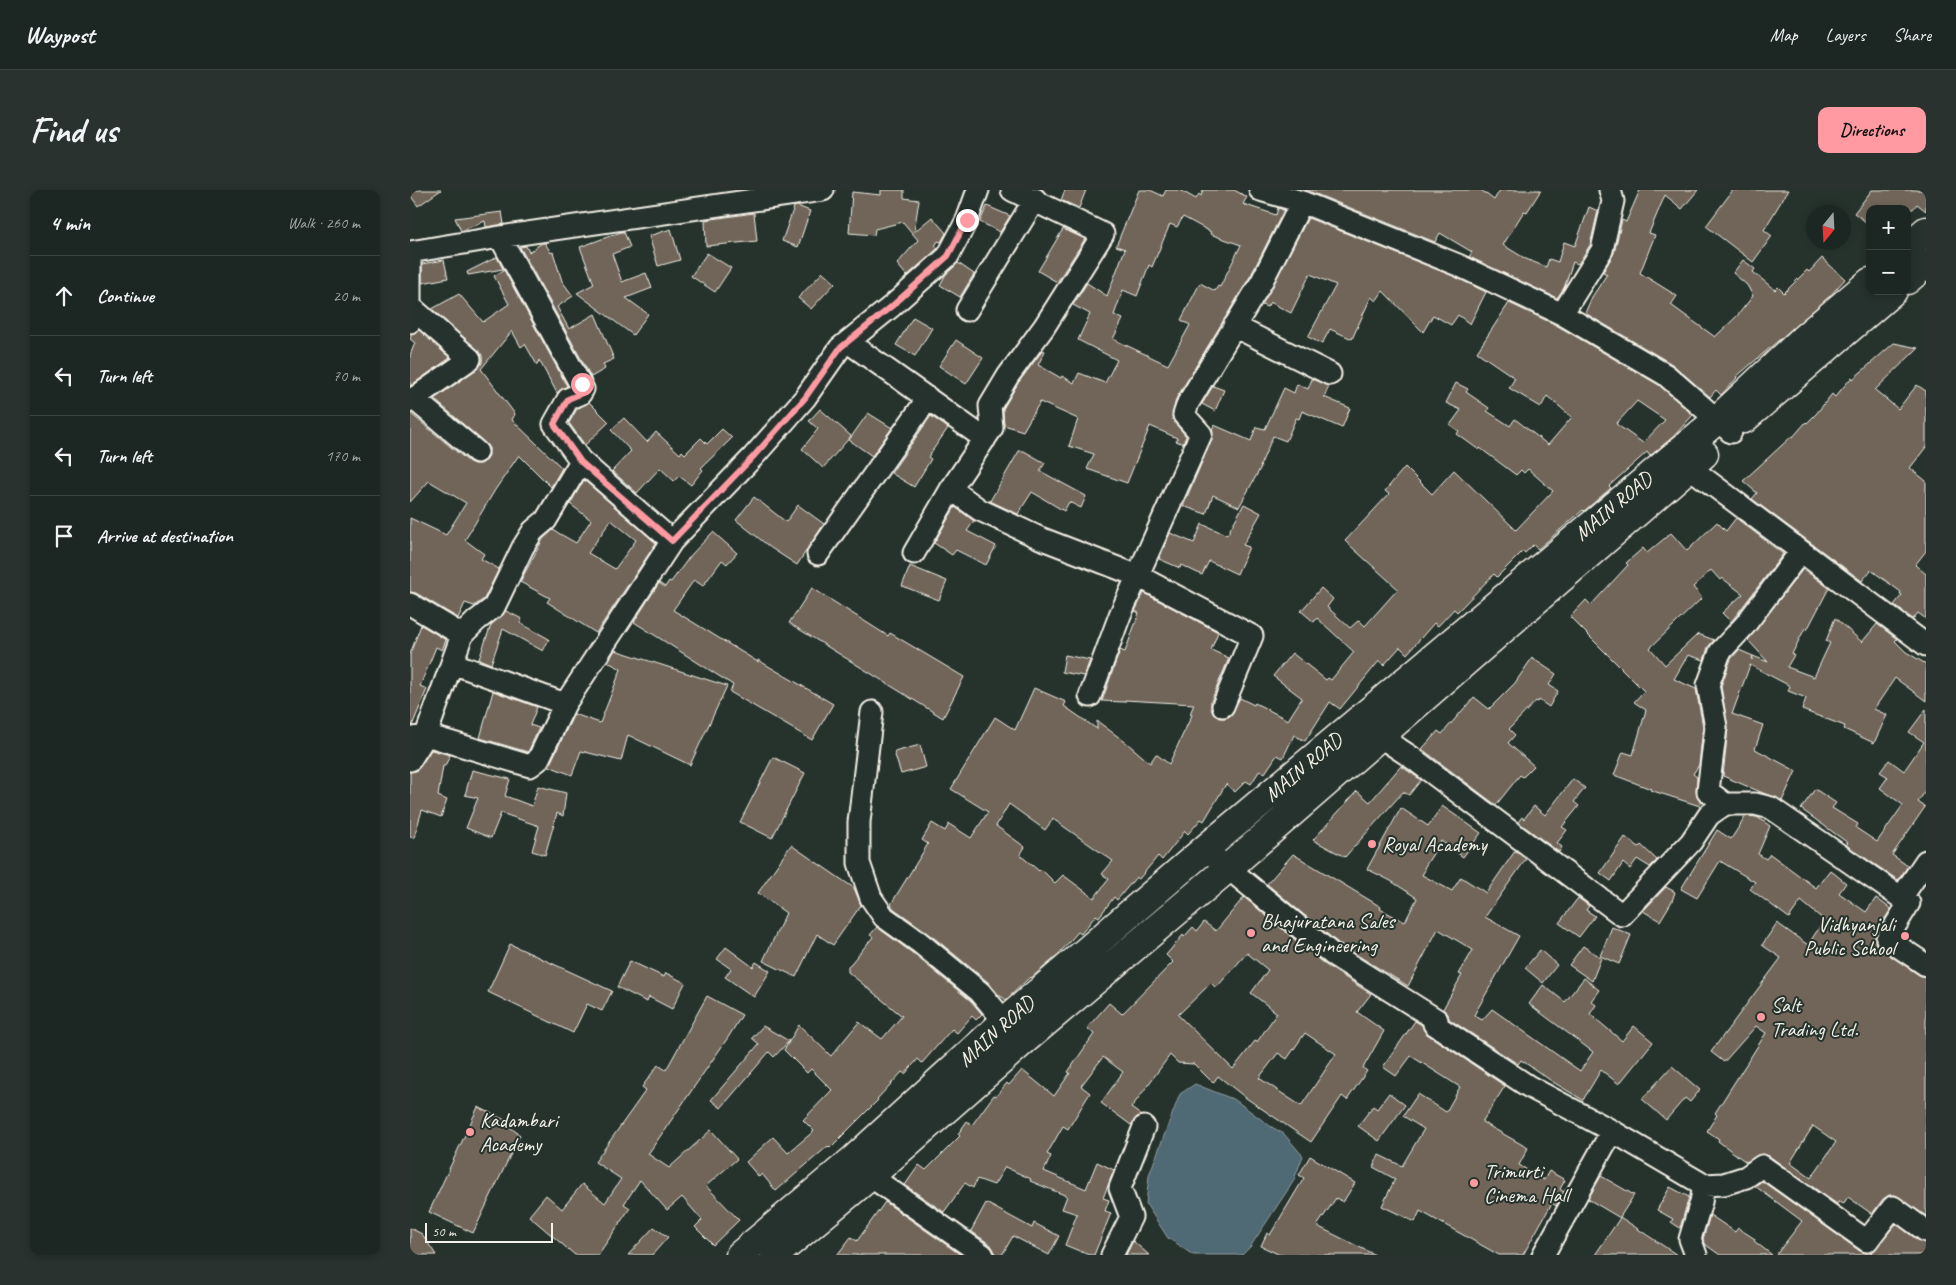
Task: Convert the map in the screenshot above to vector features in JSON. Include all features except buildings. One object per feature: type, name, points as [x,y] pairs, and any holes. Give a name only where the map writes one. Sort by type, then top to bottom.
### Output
[{"type":"main road","points":[[1911,244],[1926,231]]},
{"type":"main road","name":"MAIN ROAD","points":[[775,1255],[870,1176],[1013,1032],[1205,849],[1368,728],[1724,426],[1815,356],[1912,277]]},
{"type":"main road","name":"MAIN ROAD","points":[[1724,426],[1803,339],[1866,285]]},
{"type":"main road","name":"MAIN ROAD","points":[[740,1255],[854,1158],[1013,1032],[1228,868],[1368,728]]},
{"type":"street","points":[[477,452],[412,400],[470,359],[410,314],[410,252],[823,190]]},
{"type":"street","points":[[418,737],[530,766],[538,760],[565,704],[672,541],[753,457],[792,413],[805,398],[840,348],[892,306],[948,256],[967,220],[978,190]]},
{"type":"street","points":[[914,553],[951,489],[992,428],[990,406],[1008,376],[1044,327],[1103,234],[1035,199],[1012,190]]},
{"type":"street","points":[[1260,190],[1302,202],[1458,265],[1562,314],[1666,376],[1724,426]]},
{"type":"street","points":[[1562,314],[1602,250],[1613,201],[1610,190]]},
{"type":"street","points":[[967,310],[1035,199]]},
{"type":"street","points":[[1090,696],[1120,615],[1201,434],[1184,415],[1188,403],[1262,281],[1302,202]]},
{"type":"street","points":[[500,237],[583,389],[580,394],[568,399],[554,424],[581,462],[672,541]]},
{"type":"street","points":[[1234,326],[1330,374]]},
{"type":"street","points":[[848,342],[985,439]]},
{"type":"street","points":[[818,554],[928,398]]},
{"type":"street","points":[[1683,460],[1801,552],[1926,645]]},
{"type":"street","points":[[410,760],[418,737],[452,663],[462,635],[476,620],[494,607],[523,547],[533,532],[546,520],[581,462]]},
{"type":"street","points":[[951,489],[980,510],[1040,538],[1138,576],[1252,636],[1223,706]]},
{"type":"street","points":[[1725,804],[1708,791],[1716,727],[1708,685],[1720,652],[1745,625],[1801,552]]},
{"type":"street","points":[[410,604],[462,635]]},
{"type":"street","points":[[452,663],[565,704]]},
{"type":"street","points":[[872,712],[859,822],[859,863],[871,898],[884,917],[919,942],[980,992],[1013,1032]]},
{"type":"street","points":[[1368,728],[1410,757],[1622,915],[1692,842],[1709,815],[1725,804],[1755,804],[1771,808],[1909,904],[1887,939],[1926,965]]},
{"type":"street","points":[[1205,849],[1332,954],[1437,1020],[1434,1024],[1528,1086],[1612,1131],[1704,1185],[1724,1184],[1746,1177],[1762,1166],[1867,1241],[1893,1207],[1926,1231]]},
{"type":"street","points":[[1901,898],[1926,861]]},
{"type":"street","points":[[1112,1255],[1132,1217],[1120,1188],[1144,1127]]},
{"type":"street","points":[[1552,1252],[1612,1131]]},
{"type":"street","points":[[870,1176],[983,1255]]},
{"type":"street","points":[[1696,1255],[1690,1239],[1704,1185]]},
{"type":"water","points":[[1195,1084],[1235,1100],[1284,1134],[1303,1156],[1293,1182],[1250,1247],[1242,1255],[1193,1255],[1168,1238],[1146,1204],[1149,1175],[1180,1094]]},
{"type":"place","name":"Royal Academy","points":[[1372,844]]},
{"type":"place","name":"Bhajuratana Sales and Engineering","points":[[1251,933]]},
{"type":"place","name":"Vidhyanjali Public School","points":[[1905,936]]},
{"type":"place","name":"Salt Trading Ltd.","points":[[1761,1017]]},
{"type":"place","name":"Kadambari Academy","points":[[470,1132]]},
{"type":"place","name":"Trimurti Cinema Hall","points":[[1474,1183]]},
{"type":"route","points":[[582,384],[583,389],[580,394],[568,399],[554,424],[581,462],[672,541],[753,457],[805,398],[840,348],[892,306],[948,256],[967,220]]}]
